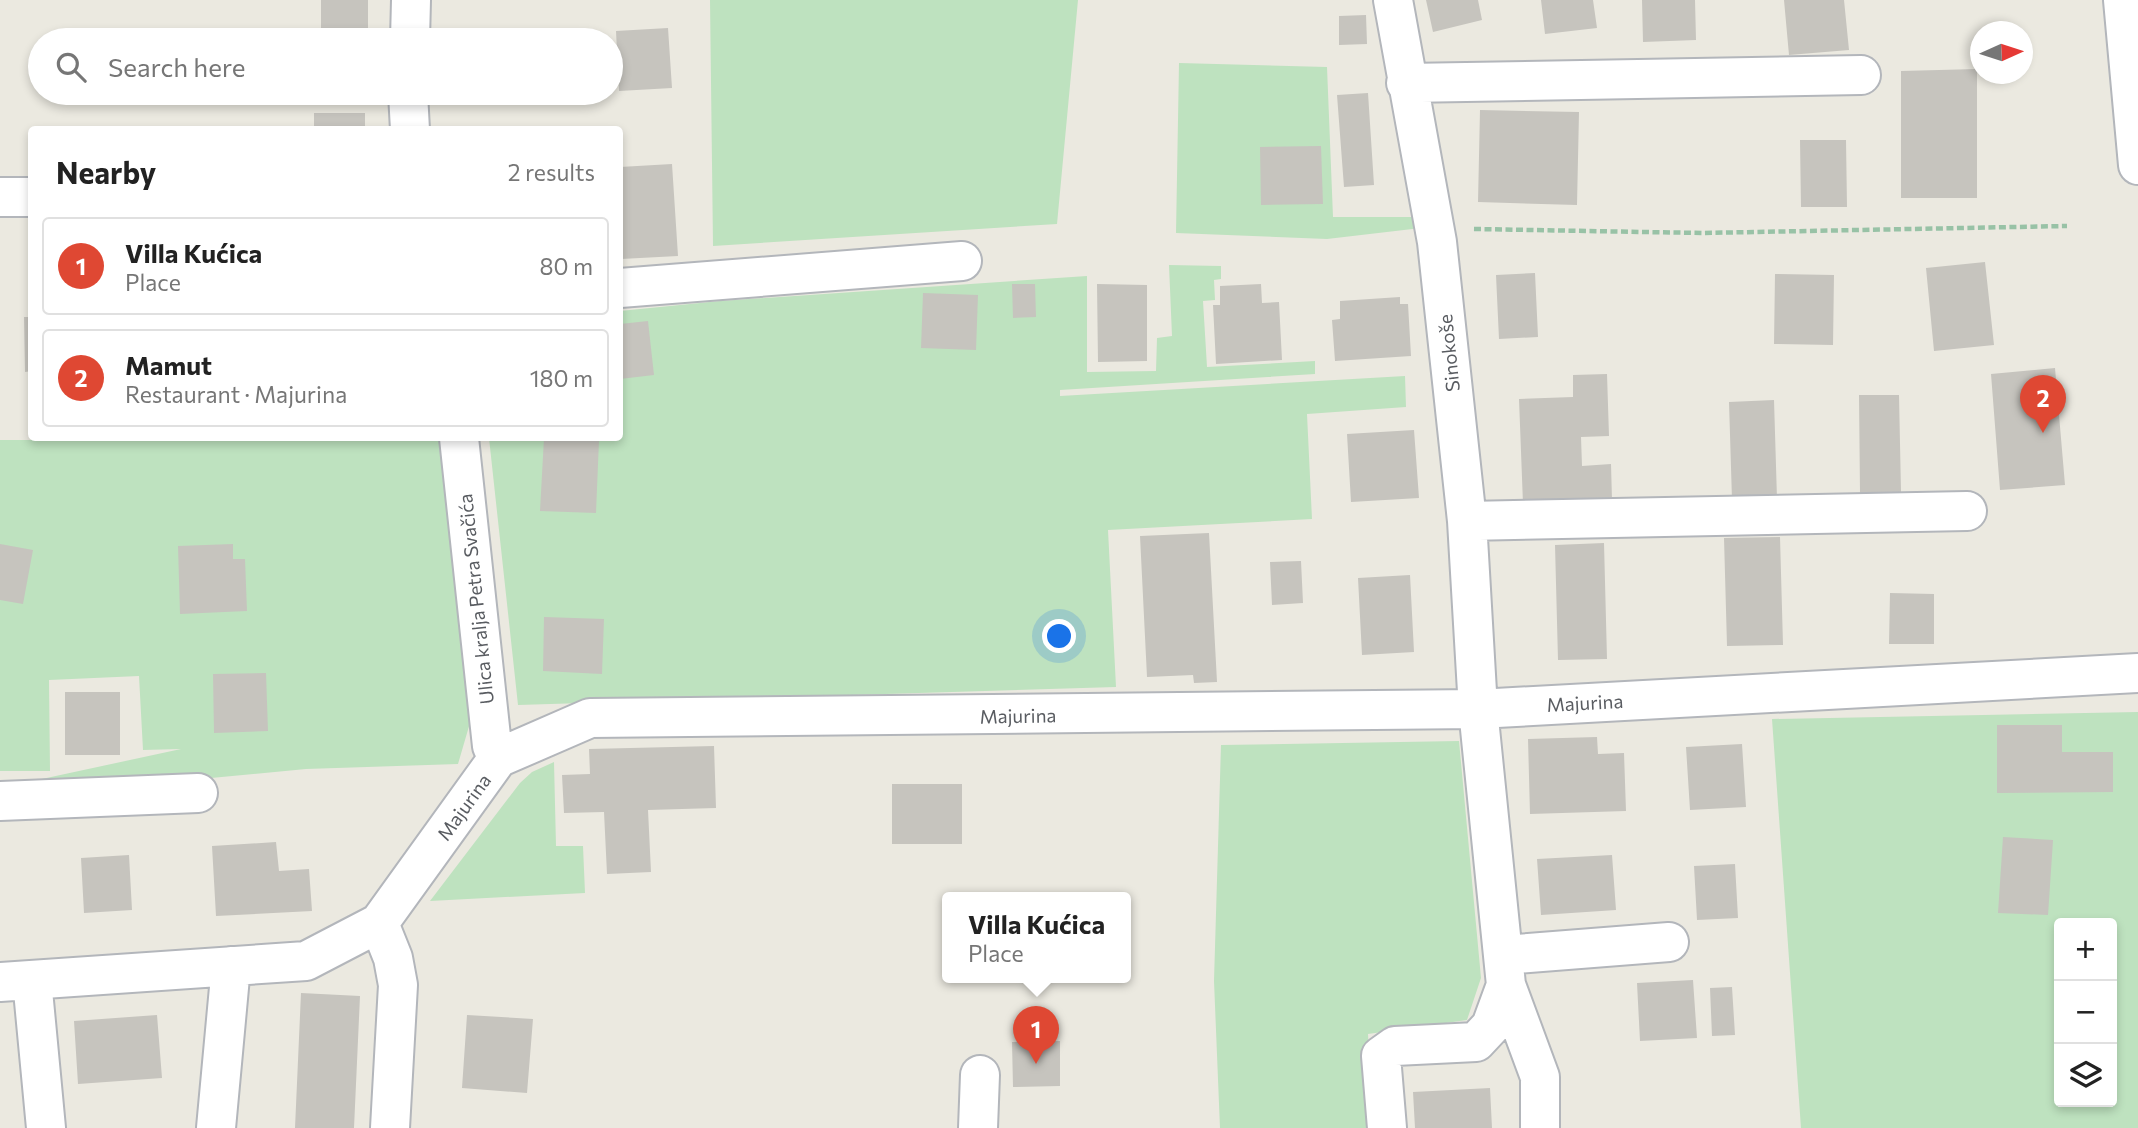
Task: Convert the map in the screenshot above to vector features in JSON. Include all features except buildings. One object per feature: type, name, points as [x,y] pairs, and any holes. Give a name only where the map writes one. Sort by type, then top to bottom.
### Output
[{"type":"street","points":[[410,28],[411,0]]},
{"type":"street","name":"Sinokoše","points":[[1393,0],[1434,228],[1467,521],[1478,709],[1504,970]]},
{"type":"street","points":[[2123,0],[2138,165]]},
{"type":"street","points":[[1406,83],[1861,75]]},
{"type":"street","points":[[409,105],[410,126]]},
{"type":"street","points":[[0,197],[28,197]]},
{"type":"street","points":[[623,288],[962,261]]},
{"type":"street","name":"Ulica kralja Petra Svačića","points":[[459,441],[492,746],[498,758]]},
{"type":"street","points":[[1467,521],[1967,511]]},
{"type":"street","name":"Majurina","points":[[16,981],[306,961],[379,923],[498,758],[590,718],[1019,716],[1478,709],[2138,673]]},
{"type":"street","points":[[0,801],[198,793]]},
{"type":"street","points":[[379,923],[393,958],[398,985],[390,1128]]},
{"type":"street","points":[[1504,970],[1669,942]]},
{"type":"street","points":[[216,1128],[231,966]]},
{"type":"street","points":[[1387,1128],[1381,1056],[1395,1046],[1476,1042],[1491,1026],[1504,970]]},
{"type":"street","points":[[1504,970],[1540,1077],[1540,1128]]},
{"type":"street","points":[[16,981],[46,1128]]},
{"type":"street","points":[[978,1128],[980,1075]]},
{"type":"path","points":[[1434,228],[1703,233],[2067,226]]},
{"type":"green space","points":[[710,0],[1078,0],[1057,224],[713,246]]},
{"type":"green space","points":[[1179,63],[1327,67],[1333,217],[1420,217],[1421,228],[1327,239],[1176,233]]},
{"type":"green space","points":[[1169,265],[1221,266],[1221,279],[1214,280],[1215,300],[1203,301],[1207,367],[1315,361],[1315,374],[1060,390],[1060,396],[1405,376],[1406,407],[1307,414],[1312,519],[1108,530],[1116,687],[518,705],[489,441],[623,441],[623,311],[720,301],[1087,276],[1087,372],[1156,371],[1157,338],[1172,336]]},
{"type":"green space","points":[[0,440],[443,441],[472,716],[458,764],[306,769],[0,798],[0,788],[181,749],[143,750],[139,676],[49,680],[50,771],[0,771]]},
{"type":"green space","points":[[2138,712],[2138,1128],[1801,1128],[1772,719]]},
{"type":"green space","points":[[1459,741],[1481,978],[1467,1020],[1368,1034],[1373,1128],[1220,1128],[1214,981],[1221,745]]},
{"type":"green space","points":[[554,762],[556,846],[583,846],[585,893],[430,901],[520,783],[532,772]]},
{"type":"place","name":"Mamut","points":[[2043,433]]},
{"type":"place","name":"Villa Kućica","points":[[1036,1064]]}]
